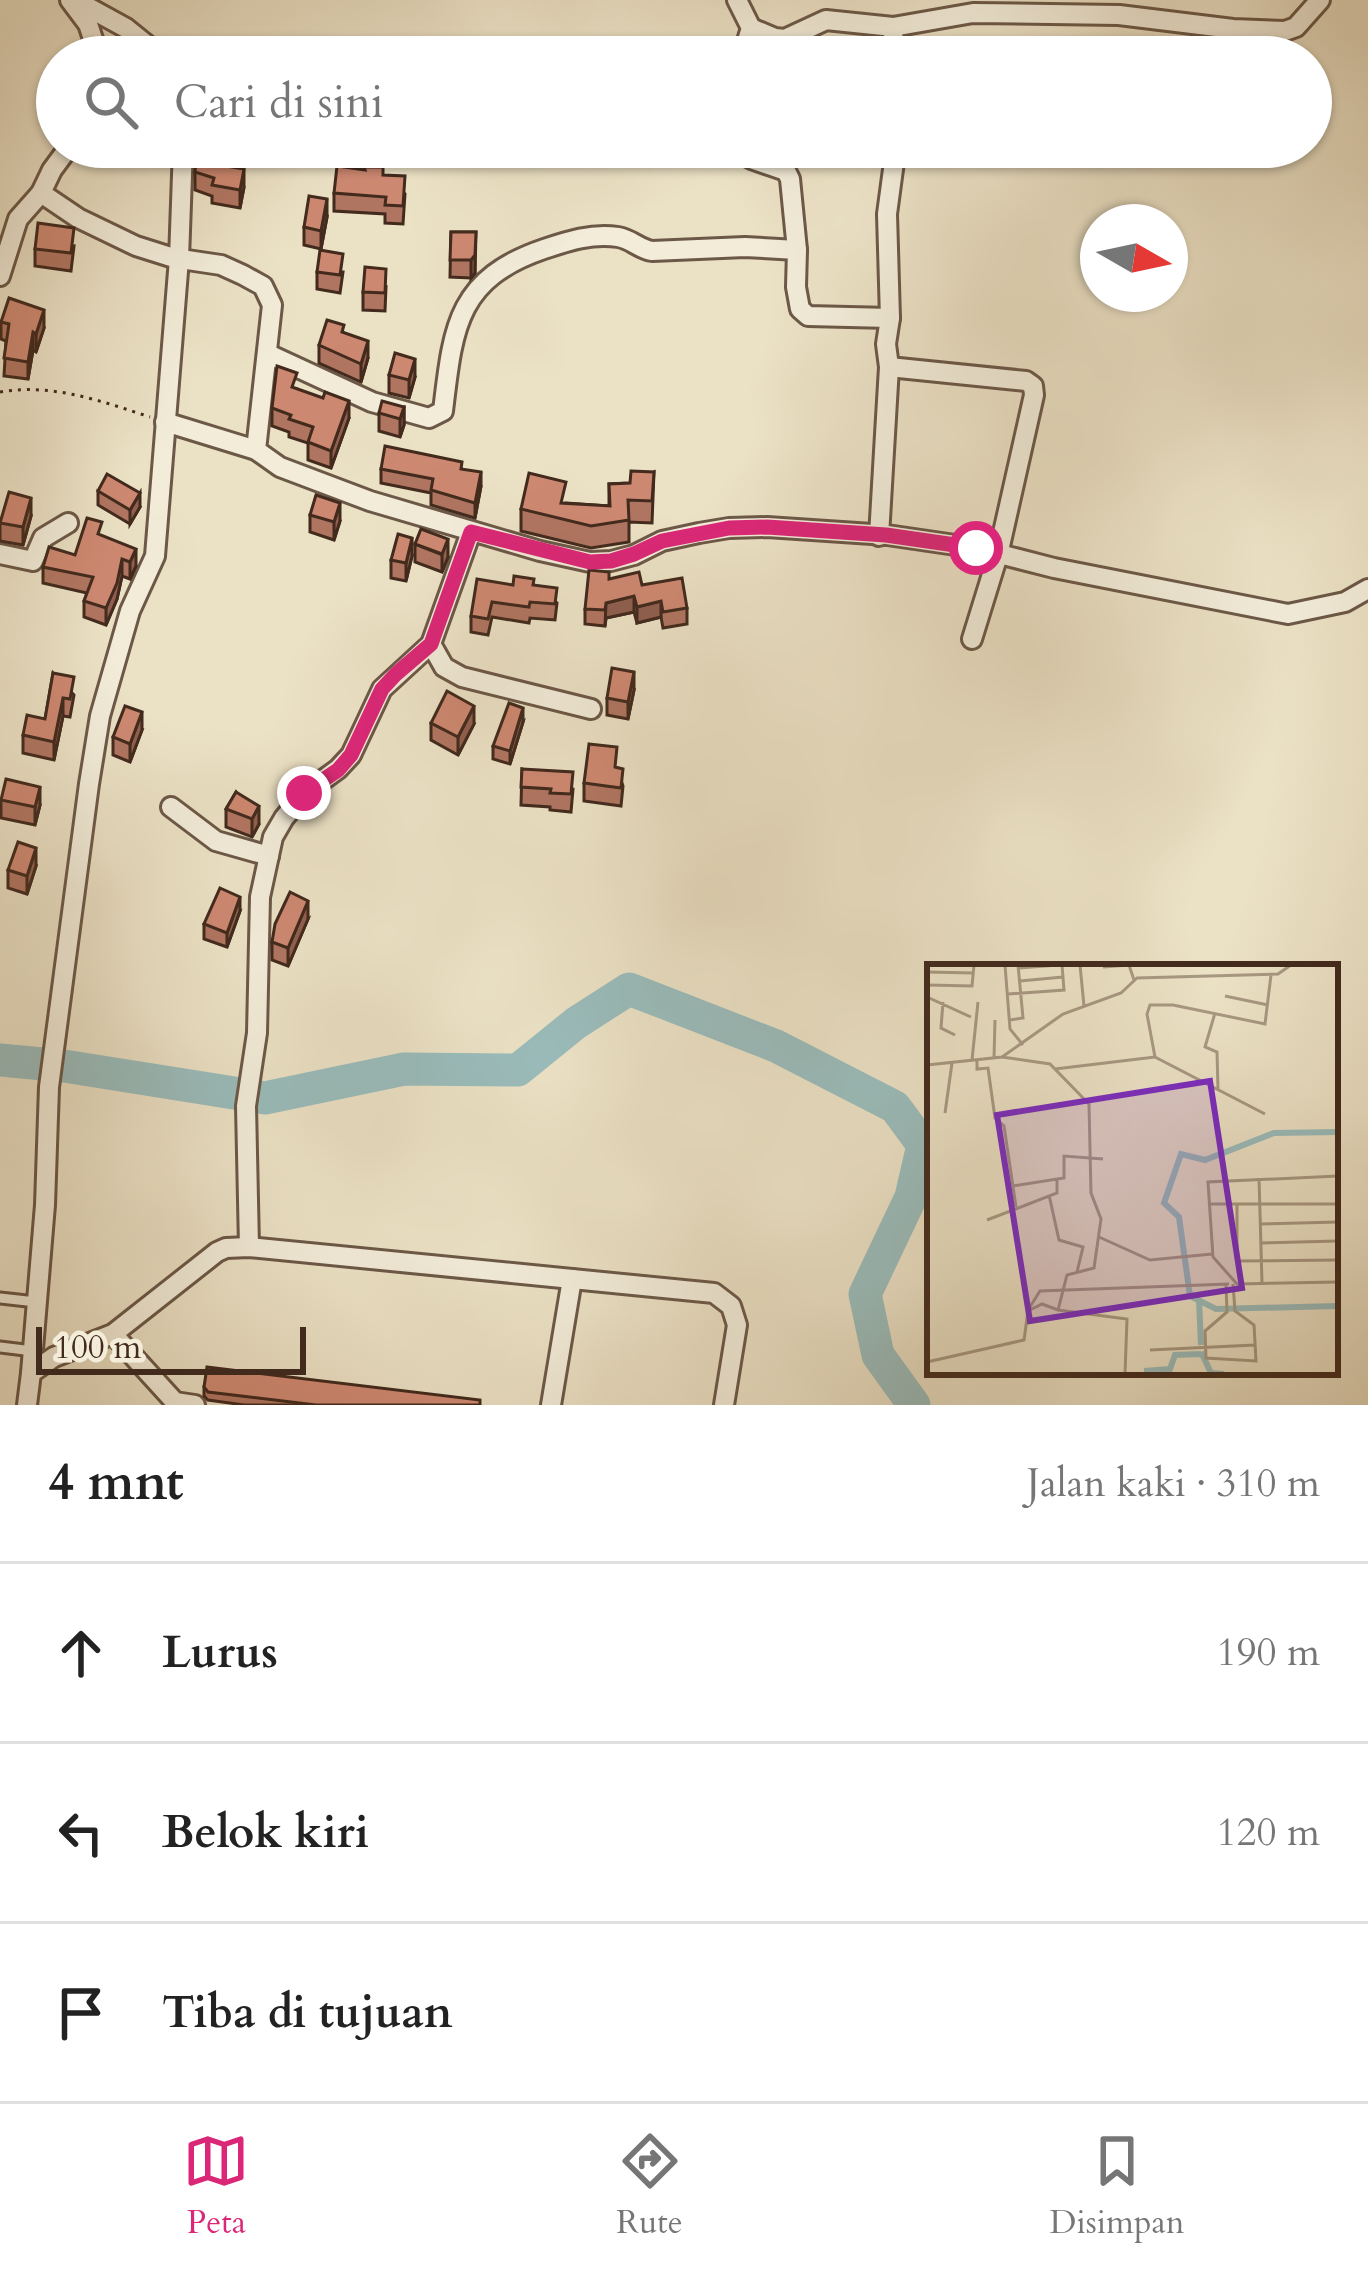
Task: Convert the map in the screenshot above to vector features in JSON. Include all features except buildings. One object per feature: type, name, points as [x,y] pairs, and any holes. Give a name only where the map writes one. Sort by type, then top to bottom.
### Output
[{"type":"street","points":[[72,0],[92,36]]},
{"type":"street","points":[[72,0],[136,36]]},
{"type":"street","points":[[737,0],[751,28],[770,36]]},
{"type":"street","points":[[790,36],[826,20],[893,27],[973,13],[1119,15],[1285,31],[1296,27],[1320,0]]},
{"type":"street","points":[[893,27],[893,36]]},
{"type":"street","points":[[749,36],[751,28]]},
{"type":"street","points":[[0,276],[18,219],[41,193],[53,168]]},
{"type":"street","points":[[27,1405],[45,1205],[49,1087],[100,716],[130,611],[155,556],[182,168]]},
{"type":"street","points":[[777,168],[786,171],[792,192],[796,287],[804,314],[890,317]]},
{"type":"street","points":[[879,536],[889,367],[887,214],[893,168]]},
{"type":"street","points":[[41,193],[78,218],[136,246],[221,266],[263,286],[272,305],[256,450]]},
{"type":"street","points":[[268,354],[373,402],[429,418],[443,411],[452,343],[466,307],[498,268],[591,236],[625,238],[652,251],[797,250]]},
{"type":"street","points":[[889,367],[1026,381],[1033,386],[998,555],[972,639]]},
{"type":"street","points":[[164,422],[256,450],[280,466],[370,501],[590,562],[611,561],[662,541],[729,528],[767,527],[976,548],[1288,614],[1345,602],[1368,589]]},
{"type":"street","points":[[0,554],[33,560],[43,538],[68,523]]},
{"type":"street","points":[[249,1247],[246,1106],[257,1033],[260,897],[273,837],[304,793],[351,755],[382,689],[431,644],[471,532]]},
{"type":"street","points":[[431,644],[444,667],[462,677],[591,710]]},
{"type":"street","points":[[171,807],[216,842],[269,856]]},
{"type":"street","points":[[31,1372],[54,1357],[113,1334],[218,1252],[249,1247],[715,1293],[731,1306],[736,1325],[724,1405]]},
{"type":"street","points":[[551,1405],[572,1279]]},
{"type":"street","points":[[113,1334],[182,1404]]},
{"type":"lane","points":[[4,1300],[37,1303]]},
{"type":"lane","points":[[3,1347],[33,1351]]},
{"type":"path","points":[[0,392],[26,388],[84,396],[164,422]]},
{"type":"waterway","points":[[0,1060],[265,1098],[404,1069],[518,1070],[576,1023],[629,989],[776,1046],[895,1107],[923,1145],[911,1197],[865,1294],[878,1355],[914,1405]]},
{"type":"route","points":[[304,793],[351,755],[382,689],[431,644],[471,532],[590,562],[611,561],[662,541],[729,528],[886,535],[976,548]]}]
